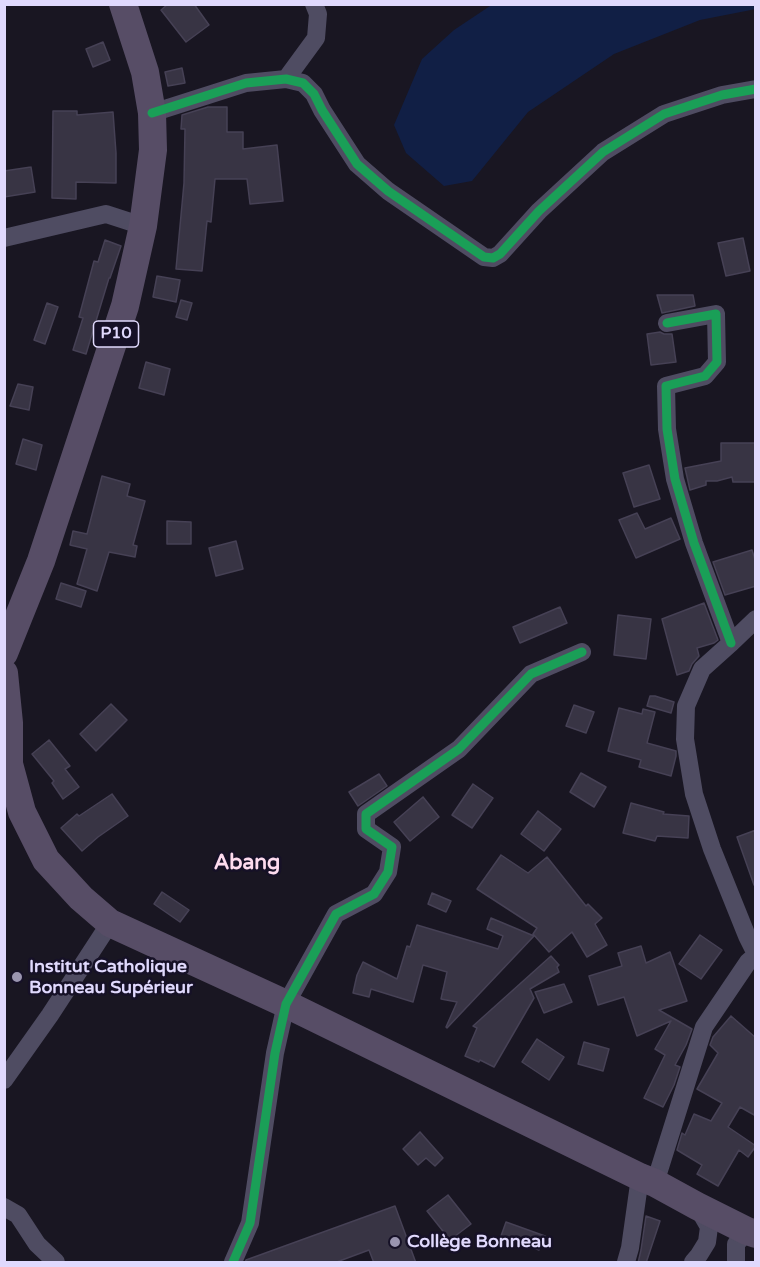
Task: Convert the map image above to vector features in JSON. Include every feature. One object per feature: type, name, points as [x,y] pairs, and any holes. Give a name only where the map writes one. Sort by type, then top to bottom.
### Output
[{"type":"main road","name":"P10","points":[[4,653],[41,561],[122,318],[143,226],[153,150],[152,113],[145,72],[123,4]]},
{"type":"main road","points":[[4,674],[9,723],[9,764],[22,812],[46,860],[81,898],[110,923],[286,1004],[648,1180],[751,1233]]},
{"type":"street","points":[[286,79],[316,38],[318,14],[314,4]]},
{"type":"street","points":[[152,113],[246,83],[286,79],[303,83],[314,93],[322,110],[357,164],[388,191],[484,257],[493,258],[500,254],[539,211],[603,152],[664,114],[722,95],[756,89]]},
{"type":"street","points":[[4,238],[106,214],[143,226]]},
{"type":"street","points":[[667,323],[716,314],[717,362],[705,376],[666,386],[667,429],[675,479],[694,543],[731,643]]},
{"type":"street","points":[[626,1263],[648,1180],[704,1027],[748,962],[756,954],[712,849],[694,794],[685,739],[686,706],[702,669],[756,619]]},
{"type":"street","points":[[233,1263],[250,1223],[275,1053],[286,1004],[336,914],[374,894],[388,872],[392,847],[366,829],[366,814],[459,749],[531,674],[582,652]]},
{"type":"street","points":[[4,1080],[110,923]]},
{"type":"street","points":[[693,1263],[706,1242],[709,1227],[697,1206]]},
{"type":"street","points":[[4,1208],[18,1215],[38,1244],[56,1263]]},
{"type":"street","points":[[736,1263],[736,1244],[751,1233]]},
{"type":"water","points":[[493,4],[755,4],[756,9],[700,20],[614,54],[528,112],[472,181],[444,186],[406,153],[394,125],[422,59],[454,30]]},
{"type":"building","points":[[168,4],[194,4],[209,25],[186,42],[161,10]]},
{"type":"building","points":[[103,42],[110,60],[93,67],[86,49]]},
{"type":"building","points":[[182,68],[185,83],[168,86],[165,72]]},
{"type":"building","points":[[208,107],[227,107],[227,132],[243,132],[243,149],[277,145],[283,201],[250,204],[247,179],[215,179],[211,222],[207,221],[202,271],[176,269],[184,183],[185,129],[181,129],[182,115]]},
{"type":"building","points":[[53,111],[77,111],[77,115],[113,112],[116,183],[76,182],[76,199],[52,198]]},
{"type":"building","points":[[31,167],[35,192],[4,197],[4,171]]},
{"type":"building","points":[[743,238],[750,271],[726,276],[718,243]]},
{"type":"building","points":[[105,240],[121,246],[86,354],[73,350],[83,318],[79,317],[94,261],[98,262]]},
{"type":"building","points":[[157,276],[180,280],[176,302],[153,297]]},
{"type":"building","points":[[657,295],[693,295],[695,306],[662,313]]},
{"type":"building","points":[[181,300],[192,303],[187,320],[176,317]]},
{"type":"building","points":[[47,303],[58,307],[45,344],[34,340]]},
{"type":"building","points":[[660,332],[672,334],[676,362],[651,365],[647,334]]},
{"type":"building","points":[[146,362],[170,369],[164,395],[139,388]]},
{"type":"building","points":[[18,384],[33,387],[29,410],[10,406]]},
{"type":"building","points":[[23,439],[42,445],[36,470],[16,464]]},
{"type":"building","points":[[721,443],[756,443],[756,482],[733,482],[732,477],[706,481],[706,485],[690,490],[685,468],[721,461]]},
{"type":"building","points":[[649,465],[660,499],[634,507],[623,473]]},
{"type":"building","points":[[102,476],[130,484],[127,496],[145,501],[133,545],[137,546],[135,557],[109,552],[97,591],[77,584],[87,549],[70,545],[73,531],[87,534]]},
{"type":"building","points":[[637,513],[645,529],[671,518],[680,539],[636,558],[619,520]]},
{"type":"building","points":[[167,521],[191,522],[191,544],[167,544]]},
{"type":"building","points":[[236,541],[243,569],[216,576],[209,548]]},
{"type":"building","points":[[752,550],[756,563],[756,586],[725,595],[713,562]]},
{"type":"building","points":[[61,583],[86,591],[81,607],[56,599]]},
{"type":"building","points":[[704,603],[718,640],[697,648],[699,656],[689,671],[677,675],[662,619]]},
{"type":"building","points":[[560,607],[567,623],[520,643],[513,627]]},
{"type":"building","points":[[618,615],[651,619],[646,659],[614,655]]},
{"type":"building","points":[[650,696],[674,702],[671,713],[647,706]]},
{"type":"building","points":[[111,704],[127,720],[96,751],[80,734]]},
{"type":"building","points":[[574,705],[594,712],[586,733],[566,726]]},
{"type":"building","points":[[619,708],[642,714],[643,709],[655,712],[647,743],[676,751],[671,776],[639,767],[641,760],[608,751]]},
{"type":"building","points":[[49,740],[70,766],[65,769],[79,787],[63,799],[52,783],[54,781],[32,754]]},
{"type":"building","points":[[581,773],[606,787],[594,807],[570,792]]},
{"type":"building","points":[[379,774],[387,786],[358,806],[349,792]]},
{"type":"building","points":[[473,784],[493,798],[472,828],[452,815]]},
{"type":"building","points":[[112,794],[128,816],[82,851],[61,828],[77,814],[79,816]]},
{"type":"building","points":[[423,797],[439,817],[410,841],[394,822]]},
{"type":"building","points":[[631,803],[664,812],[663,814],[689,816],[688,838],[657,836],[655,841],[623,833]]},
{"type":"building","points":[[538,811],[561,829],[544,851],[521,834]]},
{"type":"building","points":[[756,830],[756,885],[754,885],[737,837]]},
{"type":"building","points":[[501,855],[528,873],[547,857],[586,906],[588,904],[602,918],[595,924],[607,945],[587,957],[572,932],[549,952],[533,934],[537,928],[477,889]]},
{"type":"building","points":[[162,892],[189,910],[180,922],[154,904]]},
{"type":"building","points":[[432,893],[451,901],[446,912],[428,904]]},
{"type":"building","points":[[491,918],[534,936],[447,1028],[457,1002],[441,999],[447,972],[423,965],[413,1002],[371,989],[369,997],[353,993],[363,962],[397,979],[407,946],[410,947],[417,925],[498,949],[503,936],[487,929]]},
{"type":"building","points":[[700,935],[722,950],[701,979],[679,964]]},
{"type":"building","points":[[641,946],[646,963],[670,952],[687,1001],[659,1010],[692,1029],[675,1065],[680,1067],[663,1107],[644,1098],[665,1055],[655,1049],[671,1021],[637,1036],[624,997],[598,1005],[589,976],[622,966],[618,953]]},
{"type":"building","points":[[551,956],[559,965],[557,967],[559,972],[530,989],[534,998],[494,1067],[465,1056],[477,1028],[473,1026]]},
{"type":"building","points":[[564,984],[572,1002],[544,1013],[535,992]]},
{"type":"building","points":[[731,1016],[756,1038],[756,1116],[740,1107],[728,1127],[756,1146],[748,1157],[739,1150],[718,1186],[697,1174],[702,1165],[677,1150],[682,1133],[685,1135],[694,1114],[711,1121],[722,1103],[697,1089],[718,1053],[710,1045],[713,1037]]},
{"type":"building","points":[[537,1039],[564,1057],[549,1080],[522,1062]]},
{"type":"building","points":[[584,1042],[609,1049],[603,1071],[578,1064]]},
{"type":"building","points":[[420,1132],[443,1158],[435,1166],[426,1158],[418,1165],[403,1149]]},
{"type":"building","points":[[448,1195],[471,1224],[450,1240],[427,1211]]},
{"type":"building","points":[[395,1206],[416,1263],[374,1263],[369,1250],[334,1263],[245,1263],[246,1260]]},
{"type":"building","points":[[646,1216],[660,1221],[646,1263],[638,1263],[641,1250]]},
{"type":"building","points":[[506,1222],[545,1236],[539,1250],[501,1236]]},
{"type":"cycle path","points":[[152,113],[246,83],[286,79],[303,83],[314,94],[357,164],[388,191],[484,257],[493,258],[500,254],[539,211],[603,152],[664,114],[722,95],[756,89]]},
{"type":"cycle path","points":[[667,323],[716,314],[717,362],[705,376],[666,386],[667,429],[675,479],[694,543],[731,643]]},
{"type":"cycle path","points":[[233,1262],[250,1223],[275,1053],[286,1004],[336,914],[374,894],[388,872],[392,847],[366,829],[366,814],[459,749],[531,674],[582,652]]},
{"type":"place","name":"Institut Catholique Bonneau Supérieur","points":[[17,977]]},
{"type":"place","name":"Collège Bonneau","points":[[395,1242]]},
{"type":"district","name":"Abang","points":[[247,863]]}]
